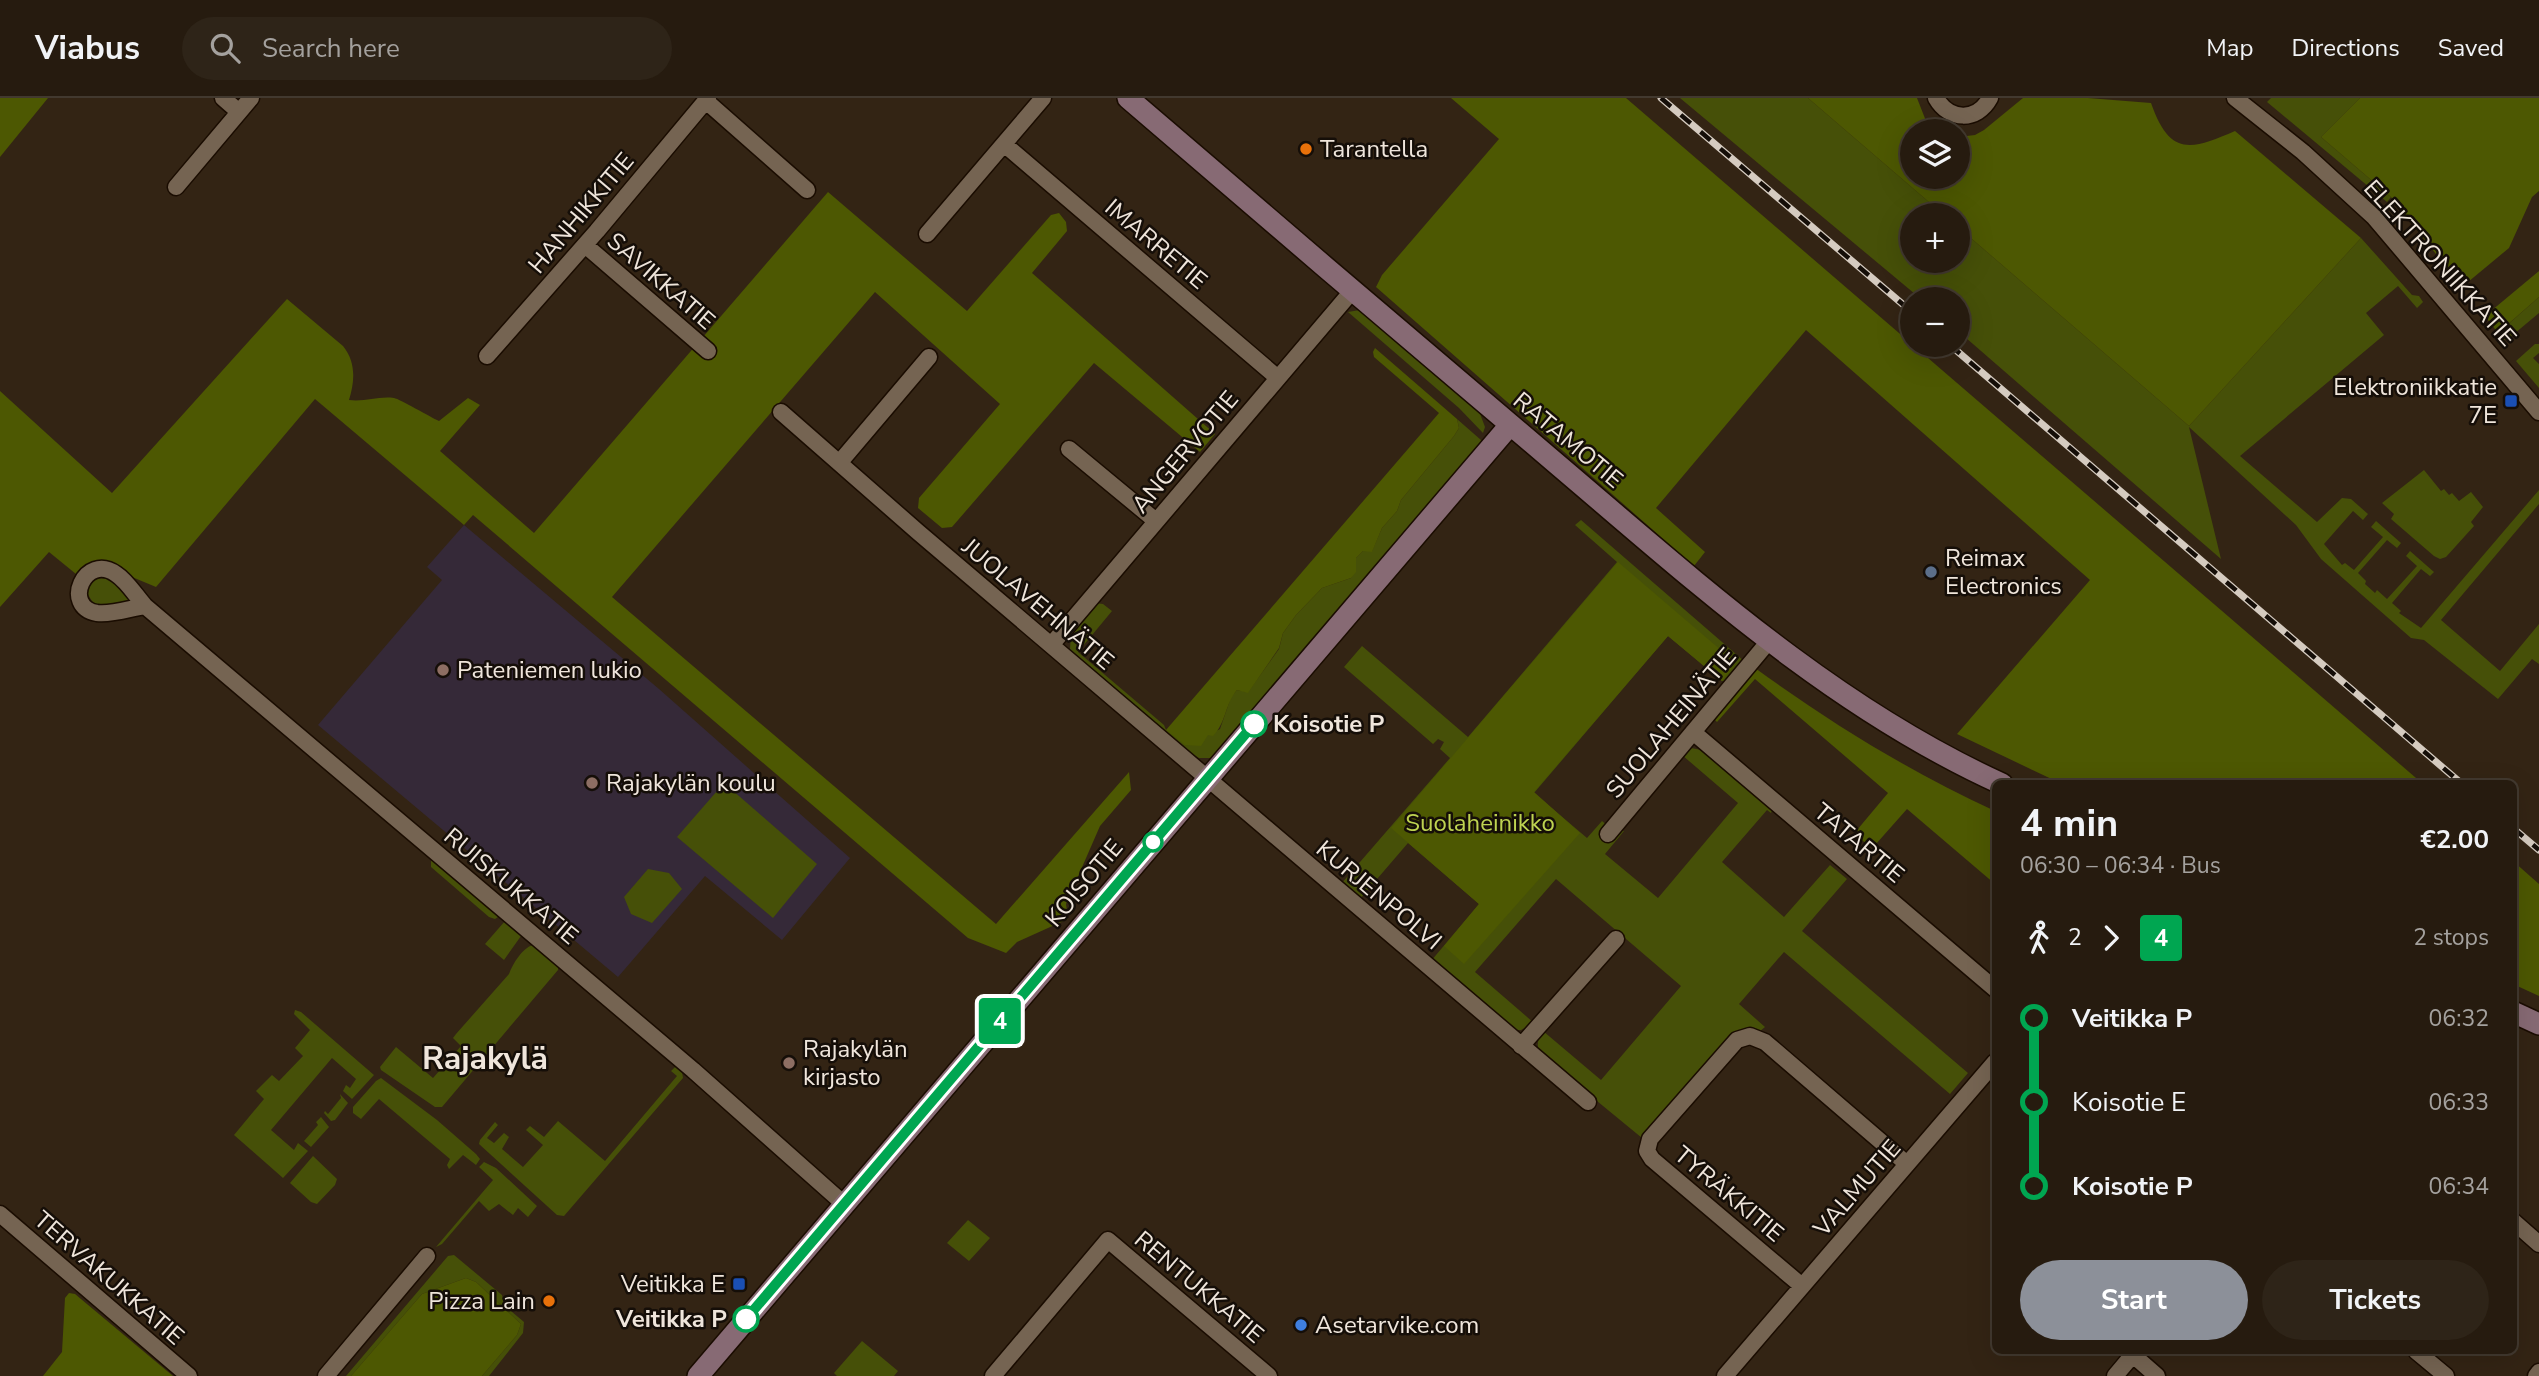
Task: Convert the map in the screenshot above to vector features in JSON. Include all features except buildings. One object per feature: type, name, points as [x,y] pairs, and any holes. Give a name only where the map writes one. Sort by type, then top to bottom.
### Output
[{"type":"street","points":[[223,98],[239,112]]},
{"type":"street","points":[[176,187],[251,98]]},
{"type":"street","points":[[927,234],[1044,98]]},
{"type":"street","name":"RATAMOTIE","points":[[1128,98],[1510,425],[1769,641],[1818,678],[1913,740],[1994,780]]},
{"type":"street","points":[[1936,98],[1946,111],[1962,116],[1978,112],[1990,98]]},
{"type":"street","name":"ELEKTRONIIKKATIE","points":[[2235,98],[2303,152],[2375,217],[2539,412]]},
{"type":"street","points":[[707,99],[807,190]]},
{"type":"street","name":"HANHIKKITIE","points":[[487,356],[585,245],[707,99]]},
{"type":"street","name":"IMARRETIE","points":[[1004,144],[1278,378]]},
{"type":"street","name":"SAVIKKATIE","points":[[585,245],[708,351]]},
{"type":"street","name":"ANGERVOTIE","points":[[1052,644],[1353,290]]},
{"type":"street","points":[[840,462],[929,357]]},
{"type":"street","name":"JUOLAVEHNÄTIE","points":[[781,412],[1208,779]]},
{"type":"street","name":"KOISOTIE","points":[[698,1376],[1510,425]]},
{"type":"street","points":[[1069,449],[1156,521]]},
{"type":"street","name":"RUISKUKKATIE","points":[[145,606],[693,1070],[844,1205]]},
{"type":"street","name":"SUOLAHEINÄTIE","points":[[1608,834],[1769,641]]},
{"type":"street","name":"TATARTIE","points":[[1693,732],[1992,986]]},
{"type":"street","name":"KURJENPOLVI","points":[[1208,779],[1588,1102]]},
{"type":"street","points":[[1521,1046],[1616,939]]},
{"type":"street","points":[[2517,1014],[2539,1024]]},
{"type":"street","name":"TYRÄKKITIE","points":[[1802,1286],[1652,1159],[1647,1151],[1650,1139],[1737,1040],[1749,1036],[1765,1042],[1907,1164]]},
{"type":"street","name":"VALMUTIE","points":[[1726,1376],[1992,1065]]},
{"type":"street","name":"TERVAKUKKATIE","points":[[0,1214],[189,1376]]},
{"type":"street","points":[[2517,1225],[2539,1244]]},
{"type":"street","name":"RENTUKKATIE","points":[[993,1376],[1108,1240],[1269,1376]]},
{"type":"street","points":[[326,1376],[427,1256]]},
{"type":"street","points":[[2115,1376],[2133,1354]]},
{"type":"street","points":[[2135,1354],[2157,1376]]},
{"type":"street","points":[[2420,1354],[2446,1376]]},
{"type":"street","points":[[2536,1376],[2539,1372]]},
{"type":"shaded area","name":"Rajakylän koulu","points":[[464,525],[659,689],[850,858],[782,940],[705,876],[618,977],[318,725],[442,580],[427,567]]},
{"type":"green space","points":[[0,98],[48,98],[0,157]]},
{"type":"green space","points":[[1451,98],[1626,98],[1900,334],[1900,357],[1927,357],[2418,780],[2054,780],[1957,734],[2090,580],[1806,330],[1656,508],[1705,552],[1694,566],[1376,287],[1382,275],[1499,139]]},
{"type":"green space","points":[[1680,98],[1808,98],[1900,177],[1900,189],[1914,189],[1930,203],[1900,203],[1900,273],[1970,273],[1970,237],[2189,426],[2361,238],[2412,295],[2419,296],[2423,302],[2417,308],[2398,286],[2366,313],[2384,335],[2240,456],[2317,522],[2342,498],[2351,499],[2368,514],[2363,520],[2353,511],[2324,544],[2342,565],[2345,563],[2354,570],[2383,537],[2371,527],[2376,521],[2401,543],[2397,548],[2387,540],[2358,573],[2375,593],[2377,590],[2387,599],[2417,566],[2406,556],[2410,551],[2434,572],[2430,576],[2421,569],[2392,603],[2401,611],[2399,613],[2421,628],[2539,490],[2539,504],[2441,620],[2500,671],[2539,624],[2539,664],[2532,659],[2498,699],[2424,640],[2411,638],[2321,559],[2296,525],[2189,427],[2221,559],[1970,341],[1970,287],[1907,287]]},
{"type":"green space","points":[[1808,98],[1917,98],[1925,119],[1900,119],[1900,177]]},
{"type":"green space","points":[[2023,98],[2088,98],[2151,103],[2158,120],[2174,141],[2194,145],[2235,131],[2361,238],[2189,426],[1970,237],[1970,203],[1930,203],[1914,189],[1970,189],[1970,136],[1984,130]]},
{"type":"green space","points":[[2271,98],[2360,98],[2321,137],[2391,197],[2387,202],[2267,102]]},
{"type":"green space","points":[[2360,98],[2539,98],[2539,191],[2532,197],[2509,248],[2462,287],[2391,197],[2321,137]]},
{"type":"green space","points":[[828,192],[967,311],[1051,215],[1059,213],[1066,222],[1067,231],[1032,273],[1215,434],[1200,452],[1094,363],[952,527],[942,528],[918,508],[919,498],[1000,404],[875,292],[612,597],[996,924],[1129,772],[1131,790],[1100,826],[1066,904],[1068,919],[1017,942],[1006,953],[968,938],[473,515],[464,525],[315,399],[156,587],[96,562],[76,574],[49,552],[0,607],[0,391],[112,493],[287,299],[347,352],[353,372],[349,400],[394,398],[439,421],[468,398],[480,405],[440,451],[534,533]]},
{"type":"green space","points":[[2539,271],[2539,297],[2498,333],[2485,316]]},
{"type":"green space","points":[[2539,297],[2539,313],[2508,339],[2503,340],[2496,335]]},
{"type":"green space","points":[[1360,310],[1479,411],[1485,427],[1483,433],[1459,408],[1348,312]]},
{"type":"green space","points":[[2535,344],[2539,344],[2539,353],[2533,358],[2539,364],[2539,388],[2516,361]]},
{"type":"green space","points":[[1375,348],[1457,419],[1459,428],[1401,500],[1397,511],[1382,528],[1372,552],[1363,551],[1356,558],[1356,572],[1351,578],[1322,588],[1283,633],[1279,648],[1248,693],[1237,690],[1213,736],[1208,735],[1201,746],[1185,745],[1166,730],[1439,413],[1374,357]]},
{"type":"green space","points":[[1457,419],[1481,440],[1481,445],[1213,758],[1199,758],[1192,754],[1070,649],[1071,633],[1095,603],[1103,604],[1112,611],[1078,652],[1164,725],[1166,730],[1208,735],[1220,729],[1231,697],[1237,690],[1248,692],[1279,649],[1283,633],[1296,615],[1322,588],[1351,578],[1355,559],[1363,551],[1372,551],[1382,528],[1397,511],[1401,500],[1454,436],[1459,428]]},
{"type":"green space","points":[[2424,470],[2441,491],[2444,489],[2449,495],[2452,493],[2459,501],[2471,492],[2483,507],[2471,522],[2474,526],[2446,557],[2440,559],[2391,519],[2394,514],[2382,503]]},
{"type":"green space","name":"Suolaheinikko","points":[[1581,520],[1744,661],[1727,682],[1722,681],[1668,636],[1534,793],[1587,838],[1602,821],[1615,832],[1619,829],[1624,831],[1605,854],[1658,898],[1738,803],[1682,755],[1691,748],[1707,751],[1773,808],[1771,813],[1767,810],[1722,862],[1784,917],[1830,865],[1847,879],[1802,931],[1968,1073],[1950,1094],[1784,952],[1739,1004],[1765,1027],[1759,1032],[1753,1030],[1648,1137],[1642,1138],[1541,1055],[1538,1040],[1543,1031],[1601,1080],[1681,986],[1556,879],[1475,972],[1534,1023],[1521,1030],[1512,1030],[1431,961],[1479,904],[1408,843],[1359,900],[1341,884],[1450,758],[1440,749],[1444,742],[1438,739],[1433,744],[1344,667],[1362,646],[1468,737],[1617,562],[1575,525]]},
{"type":"green space","points":[[1618,562],[1736,663],[1722,681],[1668,636],[1534,792],[1580,833],[1464,964],[1444,946],[1479,904],[1391,828]]},
{"type":"green space","points":[[106,578],[114,581],[130,600],[101,606],[93,603],[86,591],[95,579]]},
{"type":"green space","points":[[1755,668],[1872,746],[1992,810],[1992,881],[1907,809],[1876,844],[1867,844],[1859,838],[1857,830],[1888,793],[1755,679],[1717,722],[1713,718]]},
{"type":"green space","points":[[724,783],[817,864],[773,918],[677,837]]},
{"type":"green space","points":[[431,861],[498,917],[489,917],[431,867]]},
{"type":"green space","points":[[2517,865],[2539,884],[2539,996],[2517,986]]},
{"type":"green space","points":[[648,869],[669,873],[682,889],[652,923],[631,914],[624,897]]},
{"type":"green space","points":[[505,921],[521,936],[504,960],[485,944]]},
{"type":"green space","points":[[532,945],[558,966],[558,970],[442,1107],[435,1107],[381,1070],[380,1067],[396,1047],[433,1078],[461,1046],[453,1038],[509,974],[521,953]]},
{"type":"green space","points":[[295,1010],[301,1012],[374,1075],[352,1099],[343,1091],[346,1085],[350,1088],[356,1079],[332,1058],[271,1130],[294,1150],[298,1143],[308,1151],[283,1178],[234,1135],[264,1099],[256,1091],[272,1075],[279,1081],[303,1056],[295,1048],[310,1030],[294,1014]]},
{"type":"green space","points":[[676,1066],[682,1072],[683,1078],[564,1216],[557,1215],[479,1144],[495,1122],[498,1125],[487,1138],[494,1143],[504,1133],[509,1137],[502,1149],[523,1167],[543,1145],[526,1130],[530,1126],[544,1137],[558,1121],[605,1161],[677,1076],[671,1071]]},
{"type":"green space","points":[[381,1078],[437,1120],[476,1154],[480,1159],[476,1165],[463,1155],[449,1169],[447,1165],[450,1159],[379,1099],[361,1119],[353,1113],[353,1107]]},
{"type":"green space","points":[[340,1094],[348,1103],[335,1120],[331,1121],[324,1113],[325,1111],[328,1114],[341,1098]]},
{"type":"green space","points":[[321,1117],[329,1127],[311,1147],[304,1141],[318,1125],[316,1122]]},
{"type":"green space","points":[[313,1156],[337,1179],[335,1185],[317,1204],[311,1202],[290,1183]]},
{"type":"green space","points":[[484,1162],[496,1168],[537,1206],[528,1217],[518,1208],[513,1215],[499,1204],[489,1211],[479,1201],[442,1244],[436,1247],[493,1180],[479,1167]]},
{"type":"green space","points":[[968,1220],[990,1238],[969,1261],[947,1243]]},
{"type":"green space","points":[[454,1255],[502,1295],[504,1305],[524,1322],[523,1333],[489,1376],[482,1376],[517,1335],[521,1324],[476,1282],[466,1278],[422,1294],[351,1376],[346,1376],[448,1256]]},
{"type":"green space","points":[[466,1278],[476,1282],[521,1324],[517,1335],[482,1376],[351,1376],[422,1294]]},
{"type":"green space","points":[[69,1293],[75,1294],[173,1376],[43,1376],[62,1352],[65,1298]]},
{"type":"green space","points":[[862,1341],[898,1371],[894,1376],[837,1376],[834,1373]]},
{"type":"railway","points":[[1661,98],[1900,302]]},
{"type":"railway","points":[[1964,357],[2457,780]]},
{"type":"railway","points":[[2517,831],[2539,850]]},
{"type":"bus line","name":"4","points":[[746,1319],[1254,724]]},
{"type":"place","name":"Tarantella","points":[[1306,149]]},
{"type":"place","name":"Elektroniikkatie 7E","points":[[2511,401]]},
{"type":"place","name":"Reimax Electronics","points":[[1931,572]]},
{"type":"place","name":"Pateniemen lukio","points":[[443,670]]},
{"type":"place","name":"Koisotie P","points":[[1254,724]]},
{"type":"place","name":"Rajakylän koulu","points":[[592,783]]},
{"type":"place","name":"Rajakylän kirjasto","points":[[789,1063]]},
{"type":"place","name":"Veitikka E","points":[[739,1284]]},
{"type":"place","name":"Pizza Lain","points":[[549,1301]]},
{"type":"place","name":"Veitikka P","points":[[746,1319]]},
{"type":"place","name":"Asetarvike.com","points":[[1301,1325]]},
{"type":"district","name":"Rajakylä","points":[[485,1058]]}]
